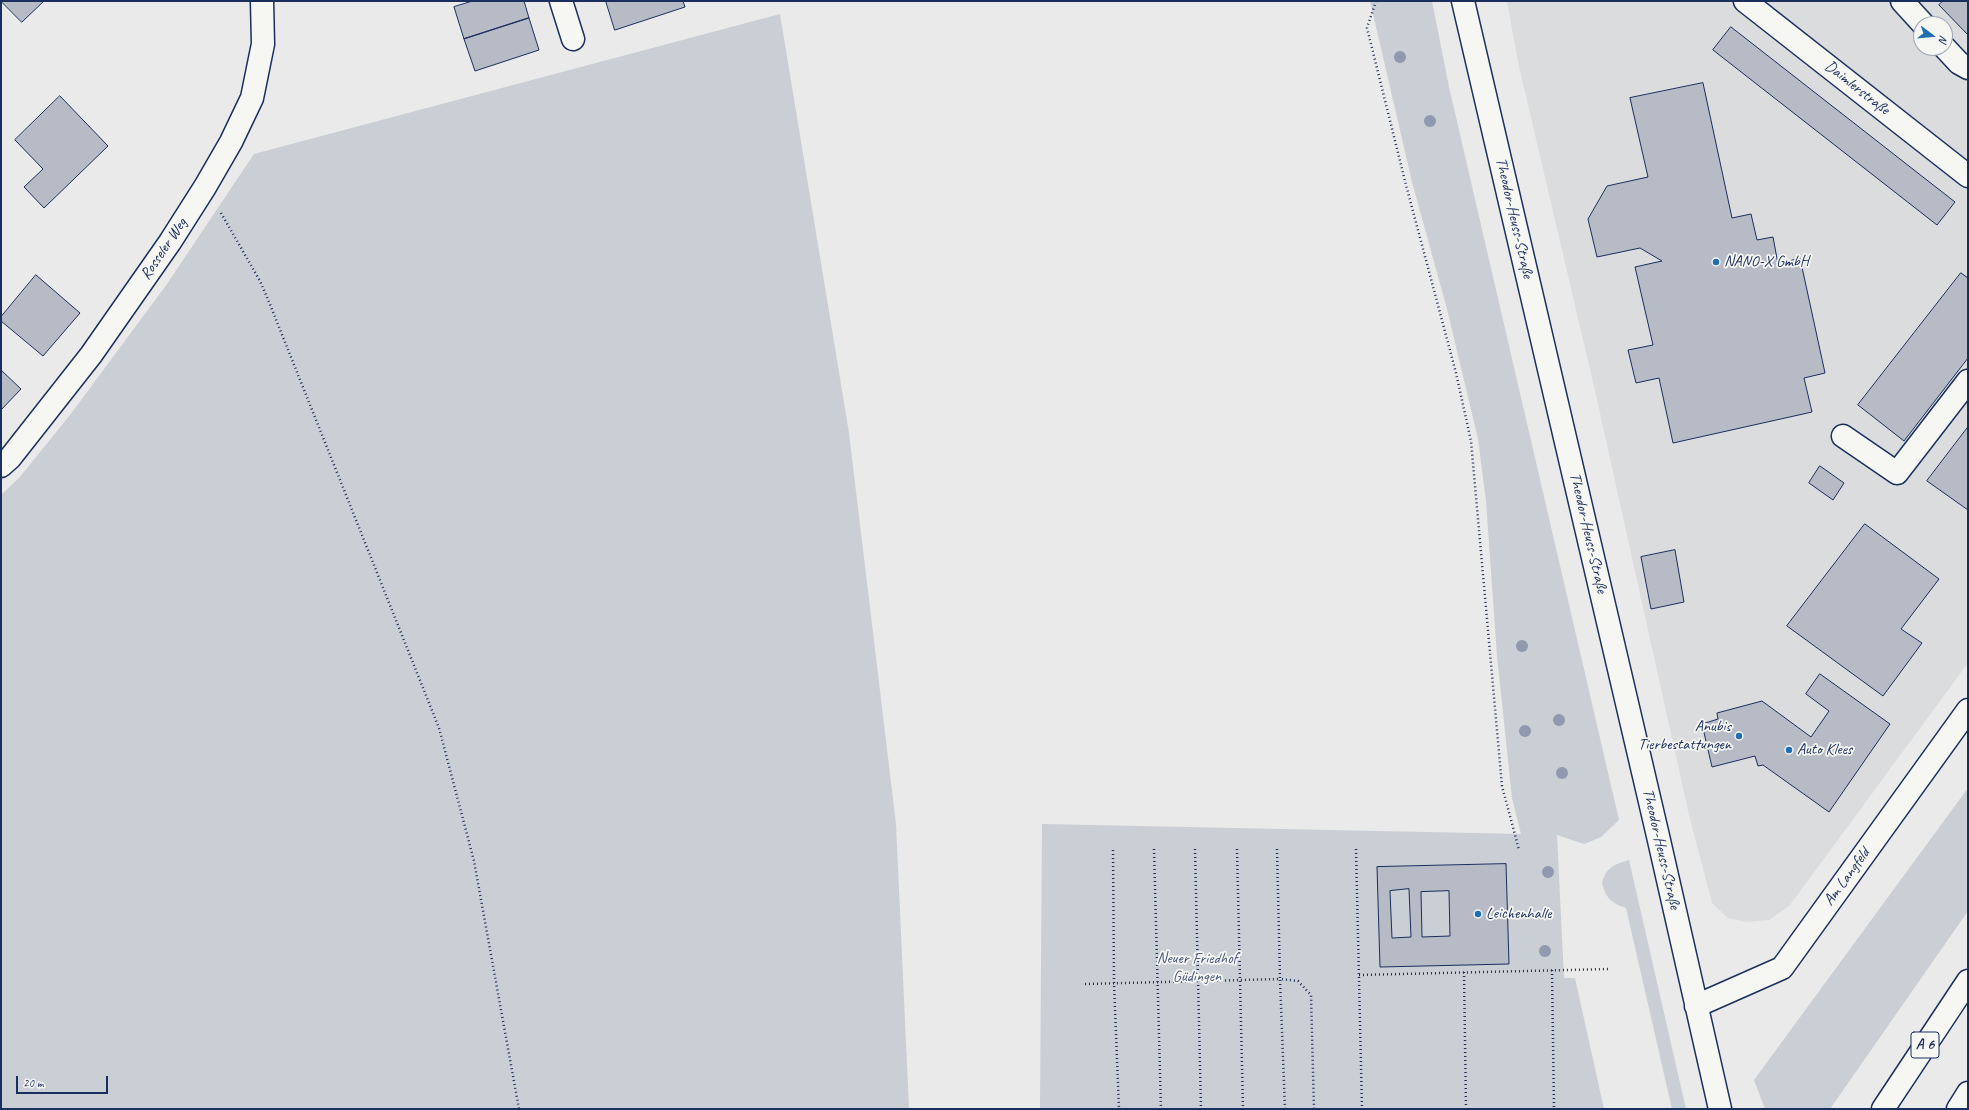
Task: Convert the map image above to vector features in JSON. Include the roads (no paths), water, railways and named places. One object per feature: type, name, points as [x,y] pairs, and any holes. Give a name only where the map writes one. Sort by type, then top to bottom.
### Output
[{"type":"main road","name":"Rosseler Weg","points":[[1,466],[10,458],[91,355],[170,242],[205,187],[231,142],[252,98],[263,44],[262,1]]},
{"type":"main road","points":[[561,1],[573,39]]},
{"type":"main road","name":"Theodor-Heuss-Straße","points":[[1463,1],[1658,836],[1720,1109]]},
{"type":"main road","name":"Daimlerstraße","points":[[1745,1],[1968,176]]},
{"type":"main road","points":[[1902,1],[1916,16]]},
{"type":"main road","points":[[1952,56],[1959,63],[1968,68]]},
{"type":"main road","points":[[1843,436],[1897,473],[1968,382]]},
{"type":"main road","name":"Am Langfeld","points":[[1696,1006],[1782,968],[1968,710]]},
{"type":"main road","name":"A 6","points":[[1883,1109],[1968,981]]},
{"type":"main road","points":[[1958,1109],[1968,1093]]},
{"type":"place","name":"NANO-X GmbH","points":[[1716,262]]},
{"type":"place","name":"Anubis Tierbestattungen","points":[[1739,736]]},
{"type":"place","name":"Auto Klees","points":[[1789,750]]},
{"type":"place","name":"Leichenhalle","points":[[1478,914]]},
{"type":"park label","name":"Neuer Friedhof Güdingen","points":[[1197,968]]}]
